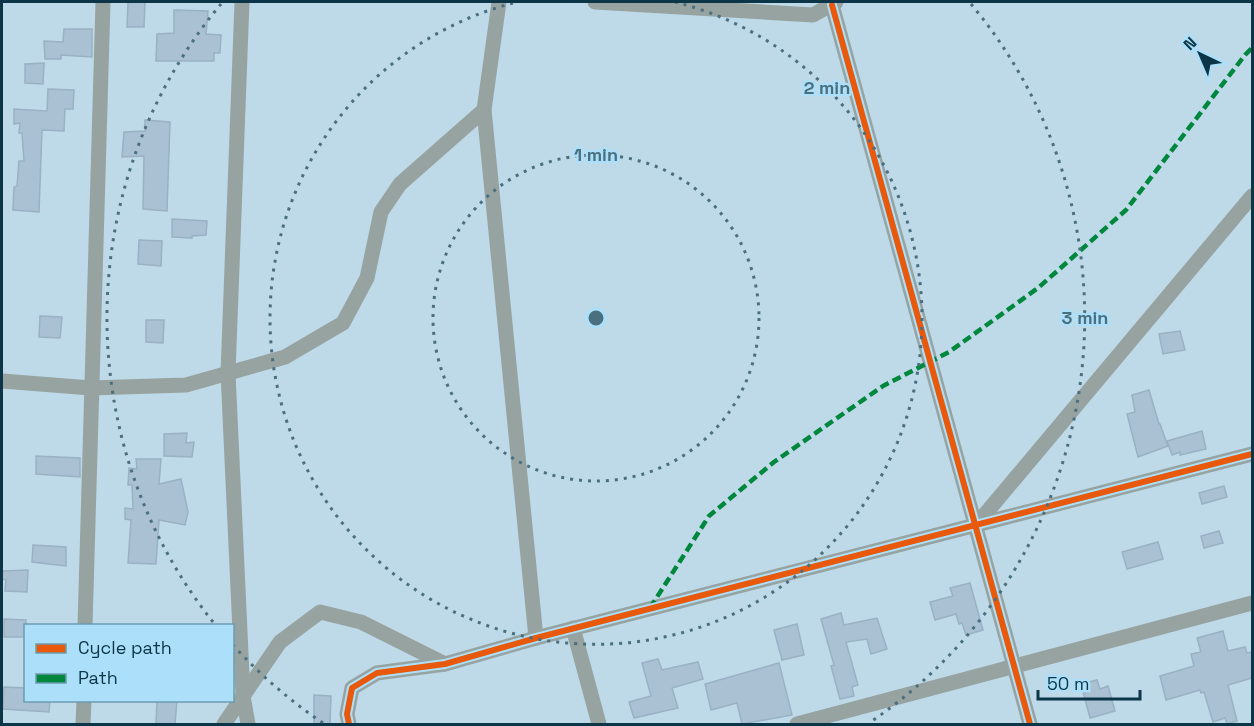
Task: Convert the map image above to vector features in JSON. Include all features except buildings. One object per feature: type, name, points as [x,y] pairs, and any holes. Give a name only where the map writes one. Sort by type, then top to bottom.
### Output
[{"type":"street","points":[[85,624],[103,2]]},
{"type":"street","points":[[242,2],[228,373],[243,696],[248,724]]},
{"type":"street","points":[[499,2],[484,110],[536,638]]},
{"type":"street","points":[[595,2],[813,15],[834,3],[1030,724]]},
{"type":"street","points":[[2,381],[91,388],[186,385],[285,357],[343,323],[367,278],[381,212],[400,184],[484,110]]},
{"type":"street","points":[[976,525],[1252,196]]},
{"type":"street","points":[[349,724],[347,714],[352,688],[376,673],[445,664],[573,628],[1252,454]]},
{"type":"street","points":[[798,724],[1252,603]]},
{"type":"street","points":[[224,724],[280,642],[320,612],[361,622],[445,664]]},
{"type":"street","points":[[573,628],[599,724]]},
{"type":"street","points":[[83,724],[84,702]]},
{"type":"marked path","points":[[650,608],[709,516],[774,462],[883,386],[949,352],[1038,288],[1126,210],[1252,48]]},
{"type":"cycle path","points":[[832,5],[1030,724]]},
{"type":"cycle path","points":[[349,724],[347,714],[352,688],[377,673],[445,664],[536,638],[1252,454]]}]
